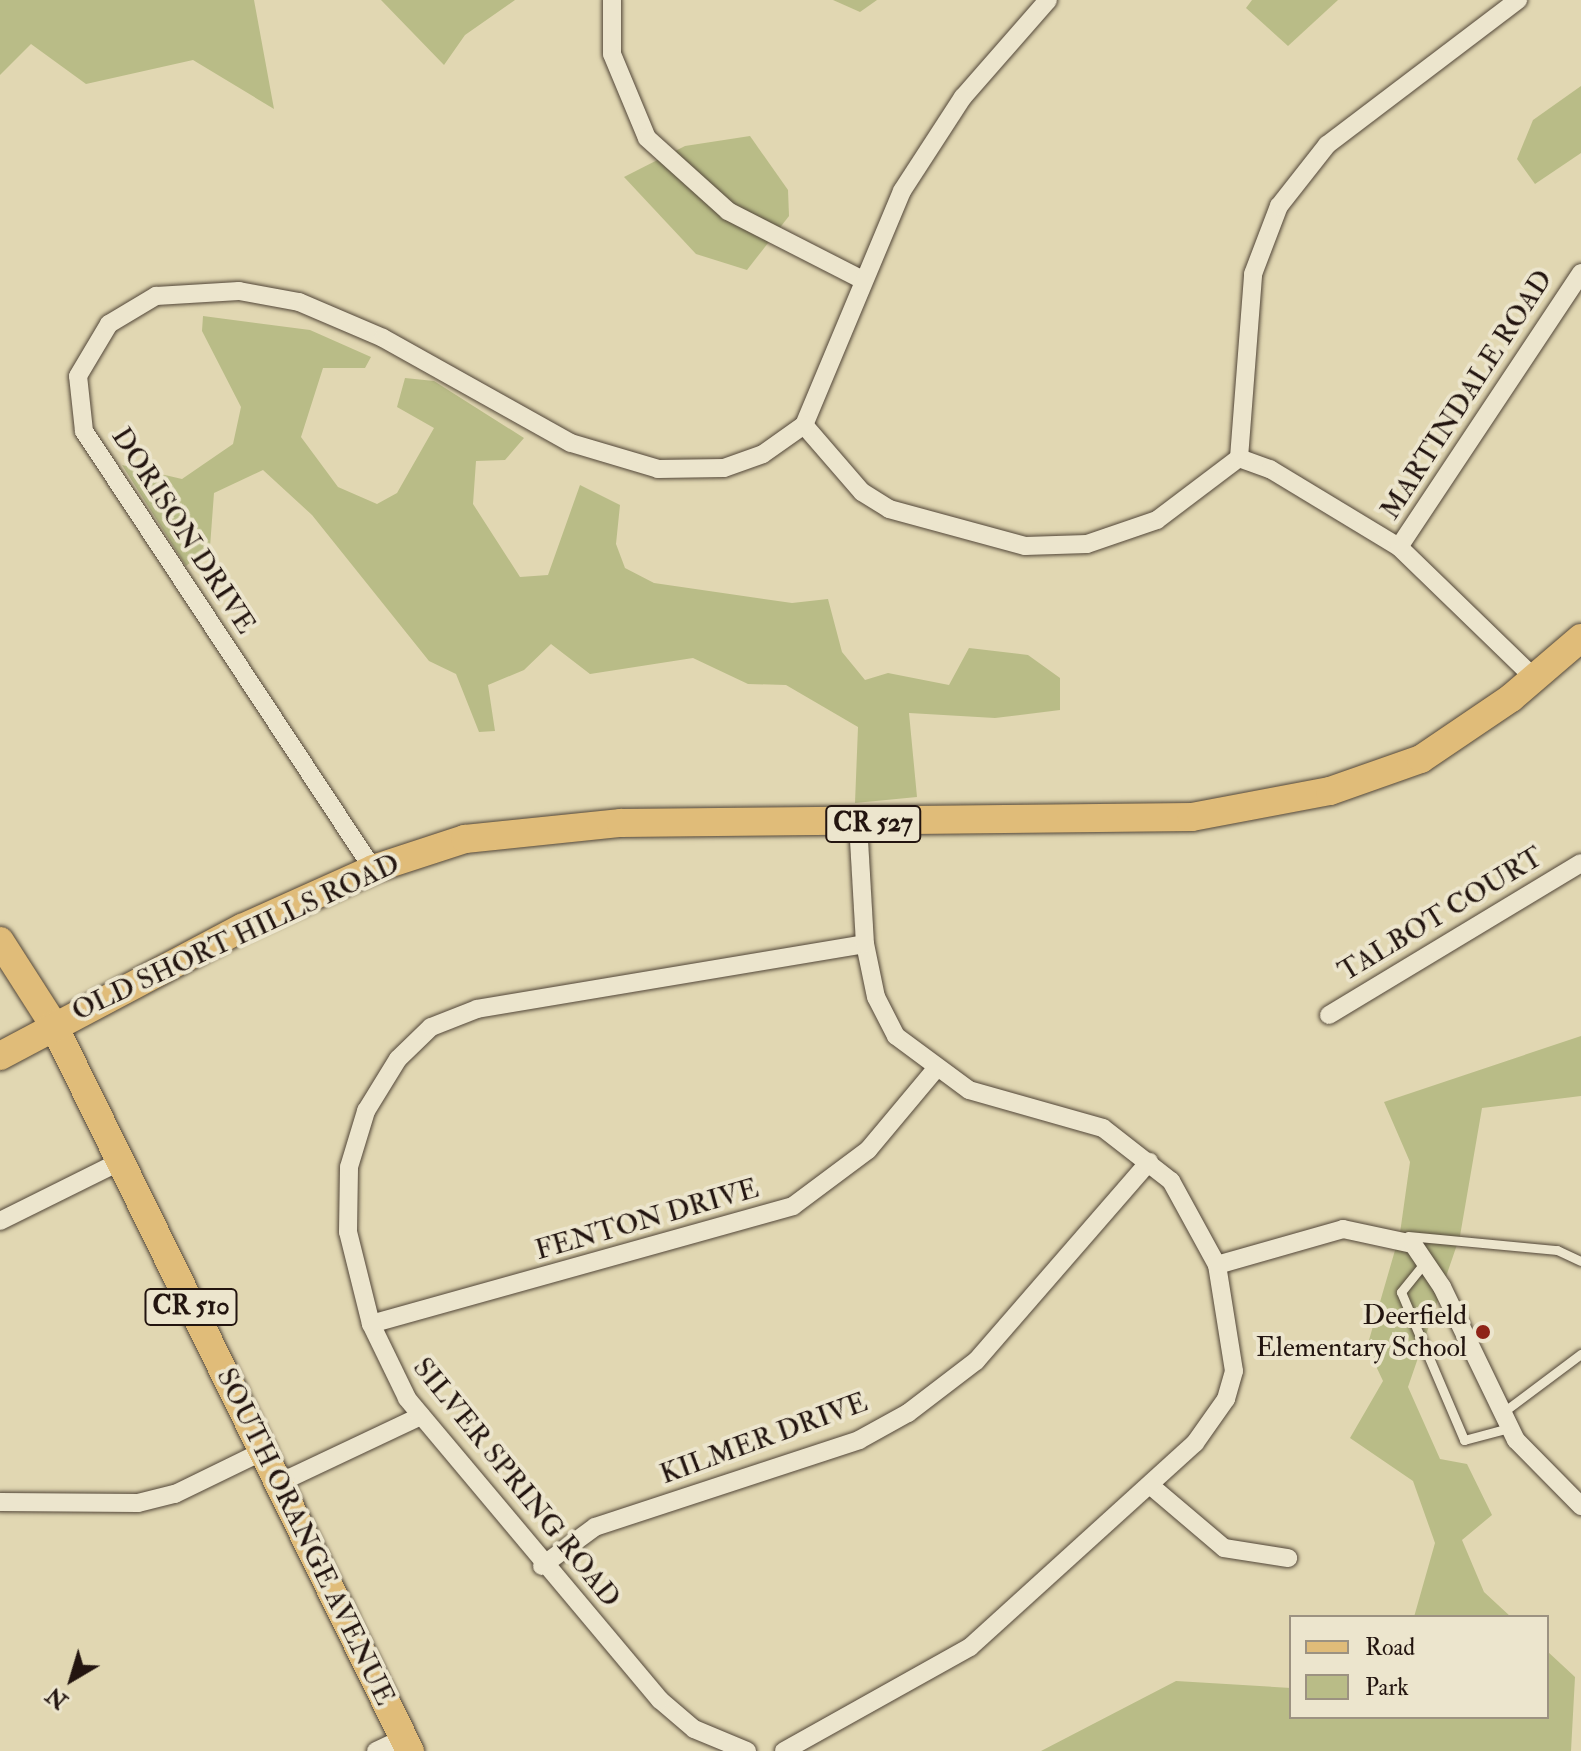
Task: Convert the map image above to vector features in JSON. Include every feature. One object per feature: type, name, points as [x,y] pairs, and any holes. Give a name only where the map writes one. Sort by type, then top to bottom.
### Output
[{"type":"main road","name":"OLD SHORT HILLS ROAD","points":[[0,1056],[53,1024],[373,869],[465,839],[553,825],[858,824],[1192,817],[1330,791],[1421,759],[1534,678],[1581,638]]},
{"type":"main road","name":"SOUTH ORANGE AVENUE","points":[[0,941],[53,1024],[407,1745]]},
{"type":"street","points":[[612,0],[612,54],[647,138],[728,211],[861,279]]},
{"type":"street","points":[[1048,0],[963,97],[902,191],[861,279],[804,425],[862,492],[889,509],[1025,546],[1087,544],[1157,520],[1239,458],[1253,274],[1279,206],[1327,145],[1518,0]]},
{"type":"street","name":"MARTINDALE ROAD","points":[[1399,547],[1581,273]]},
{"type":"street","name":"DORISON DRIVE","points":[[373,869],[84,431],[78,376],[109,324],[156,296],[239,291],[299,302],[383,338],[571,443],[658,469],[724,468],[763,454],[804,425]]},
{"type":"street","points":[[1239,458],[1270,469],[1399,547],[1534,678]]},
{"type":"street","points":[[784,1751],[970,1647],[1151,1486],[1226,1399],[1234,1371],[1217,1265],[1194,1213],[1149,1162],[1103,1128],[969,1090],[935,1070],[896,1036],[876,997],[865,944],[858,824]]},
{"type":"street","name":"TALBOT COURT","points":[[1329,1015],[1581,863]]},
{"type":"street","name":"SILVER SPRING ROAD","points":[[747,1751],[694,1729],[660,1700],[542,1566],[421,1416],[380,1354],[371,1324],[348,1232],[349,1167],[366,1111],[398,1059],[431,1027],[477,1009],[865,944]]},
{"type":"street","name":"FENTON DRIVE","points":[[371,1324],[793,1206],[868,1150],[935,1070]]},
{"type":"street","points":[[0,1221],[119,1162]]},
{"type":"street","name":"KILMER DRIVE","points":[[542,1566],[595,1527],[859,1440],[908,1413],[976,1361],[1149,1162]]},
{"type":"street","points":[[1217,1265],[1343,1229],[1397,1236],[1426,1261],[1505,1421],[1538,1464],[1581,1506]]},
{"type":"street","points":[[279,1483],[421,1416]]},
{"type":"street","points":[[0,1502],[138,1503],[175,1494],[263,1451]]},
{"type":"street","points":[[1151,1486],[1224,1548],[1288,1558]]},
{"type":"street","points":[[376,1751],[407,1745]]},
{"type":"lane","points":[[1397,1236],[1557,1250],[1581,1261]]},
{"type":"lane","points":[[1426,1261],[1401,1292],[1464,1440],[1505,1421],[1581,1354]]},
{"type":"green space","points":[[0,0],[254,0],[274,109],[193,60],[86,84],[31,44],[0,75]]},
{"type":"green space","points":[[381,0],[515,0],[465,35],[444,65]]},
{"type":"green space","points":[[833,0],[877,0],[860,12]]},
{"type":"green space","points":[[1252,0],[1338,0],[1288,46],[1246,8]]},
{"type":"green space","points":[[1581,86],[1581,153],[1535,184],[1517,159],[1533,120]]},
{"type":"green space","points":[[750,136],[788,190],[789,216],[747,270],[696,254],[624,177],[685,146]]},
{"type":"green space","points":[[203,316],[310,330],[371,357],[365,368],[323,368],[301,437],[338,487],[377,504],[397,493],[434,428],[397,407],[405,378],[434,381],[524,438],[505,460],[476,461],[473,504],[520,577],[548,575],[580,485],[620,505],[616,544],[625,568],[654,583],[792,603],[828,599],[842,652],[865,680],[888,673],[949,685],[969,648],[1028,655],[1060,678],[1060,710],[995,718],[909,713],[917,797],[855,803],[858,727],[786,685],[748,684],[693,658],[590,674],[551,644],[524,670],[488,685],[495,731],[479,732],[456,674],[429,661],[312,515],[263,470],[214,493],[210,547],[186,566],[122,465],[182,479],[233,444],[241,407],[202,331]]},
{"type":"green space","points":[[1581,1036],[1581,1096],[1482,1108],[1460,1236],[1408,1387],[1440,1459],[1467,1464],[1492,1515],[1462,1540],[1484,1592],[1509,1615],[1415,1615],[1435,1543],[1413,1481],[1350,1438],[1383,1381],[1367,1347],[1400,1233],[1410,1162],[1384,1102]]},
{"type":"green space","points":[[1549,1653],[1575,1677],[1571,1751],[1041,1751],[1176,1681],[1289,1688],[1289,1719],[1549,1719]]},
{"type":"place","name":"Deerfield Elementary School","points":[[1483,1332]]}]
